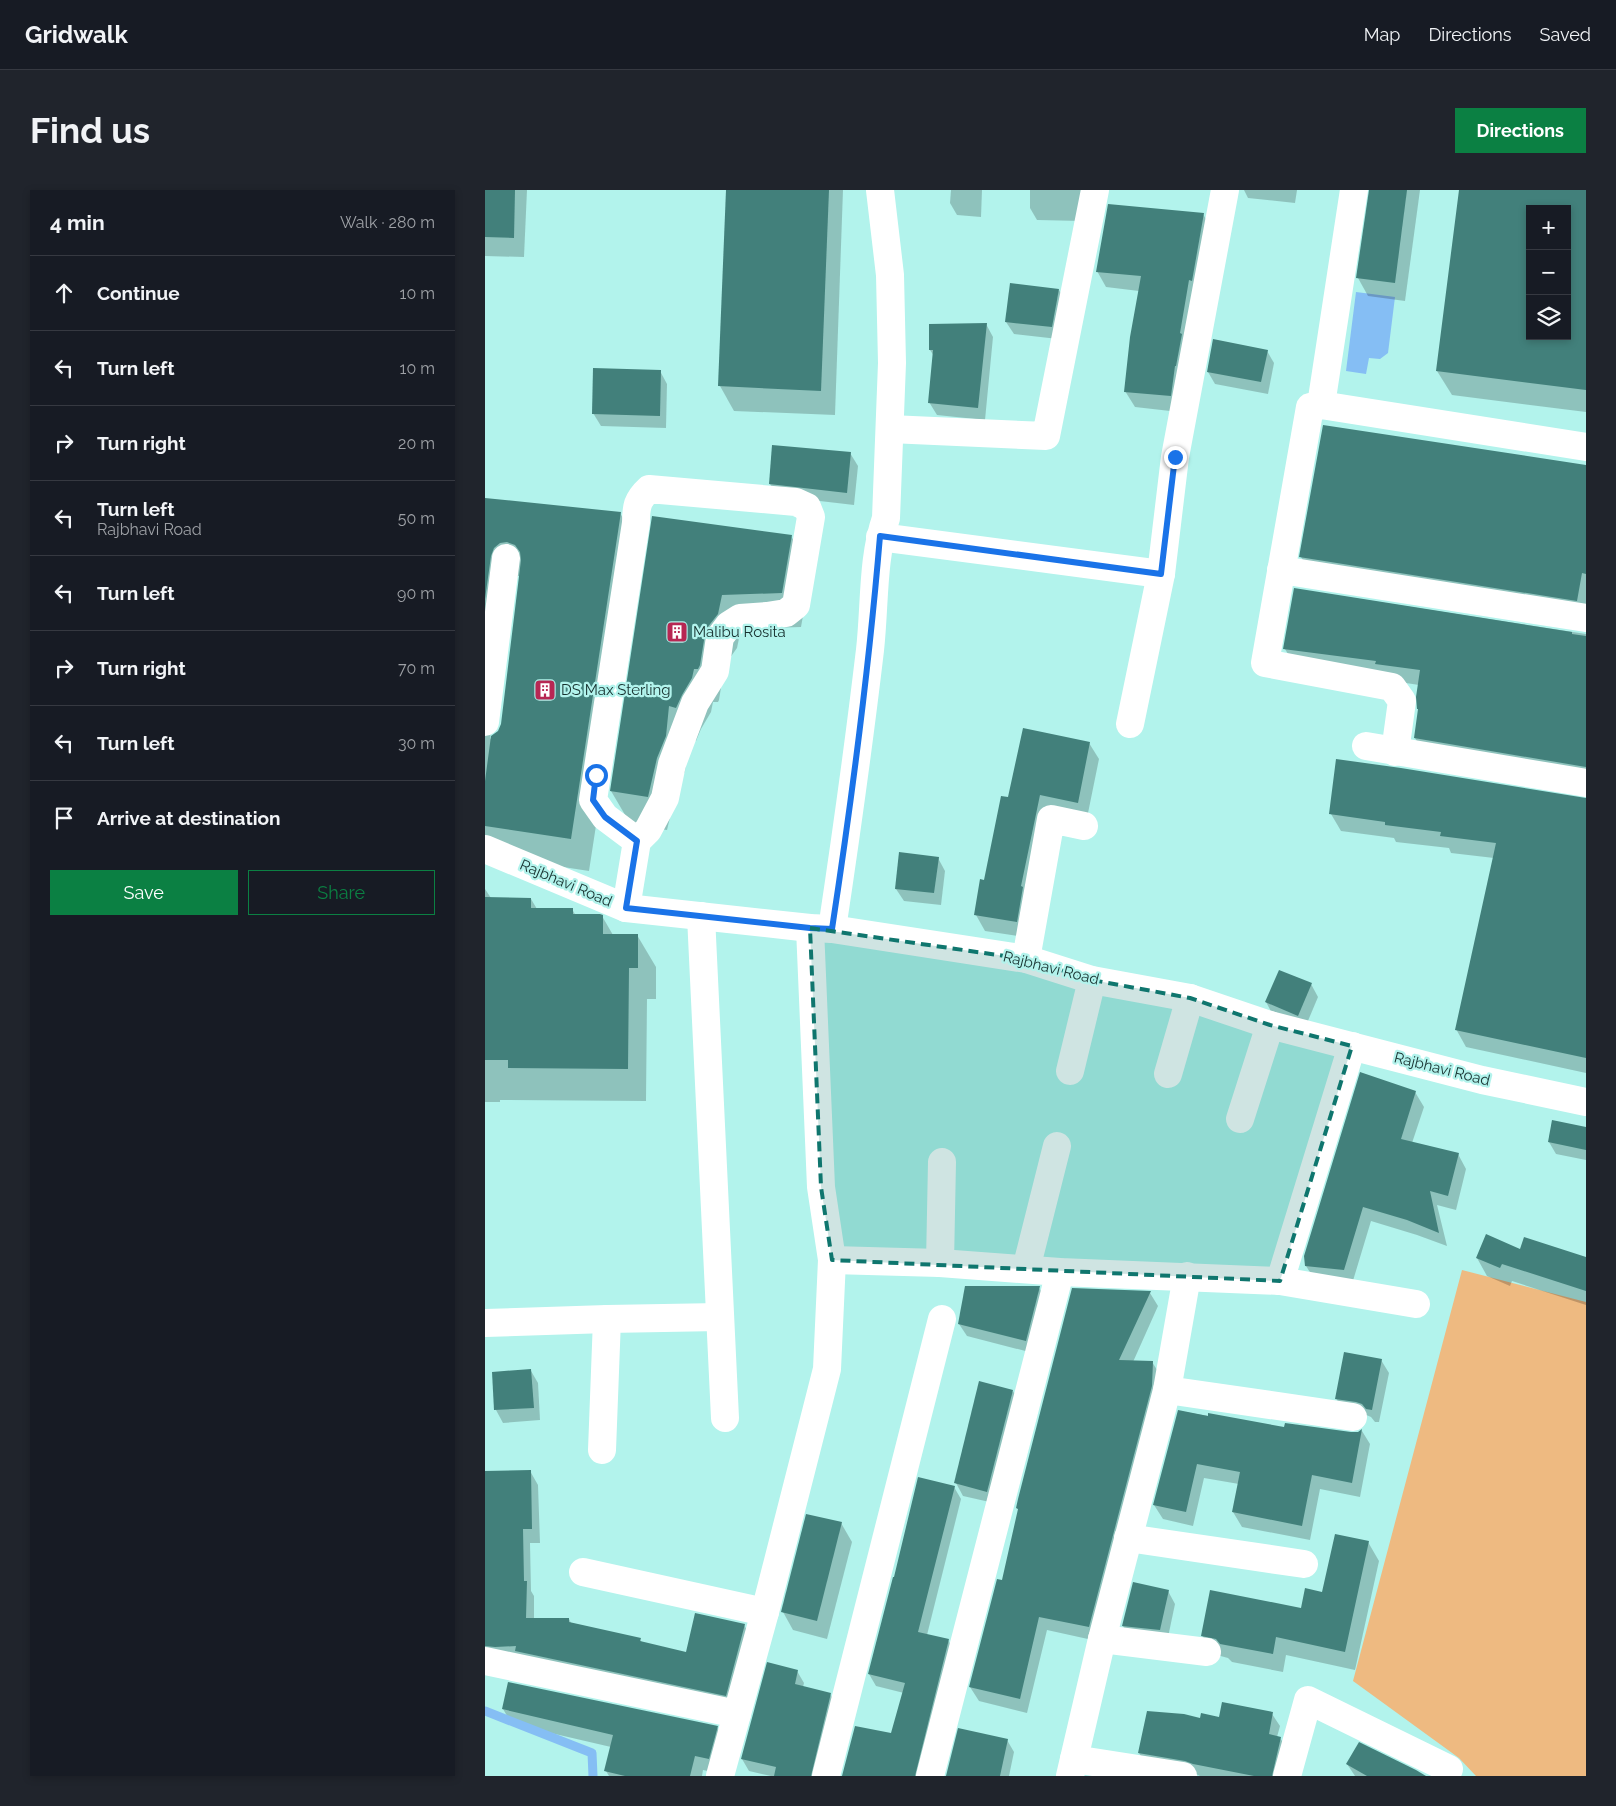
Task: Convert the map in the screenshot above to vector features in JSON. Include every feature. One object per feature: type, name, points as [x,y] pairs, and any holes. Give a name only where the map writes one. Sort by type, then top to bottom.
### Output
[{"type":"street","points":[[720,1776],[765,1612],[827,1369],[832,1260],[821,1187],[821,929],[854,780],[871,646],[880,536],[886,518],[892,363],[890,275],[880,190]]},
{"type":"street","points":[[890,429],[1046,436],[1095,190]]},
{"type":"street","points":[[1130,724],[1161,574],[1175,457],[1225,190]]},
{"type":"street","points":[[1321,404],[1354,190]]},
{"type":"street","points":[[1395,752],[1402,701],[1392,687],[1265,664],[1310,407],[1321,404],[1586,447]]},
{"type":"street","points":[[626,908],[637,841],[648,830],[665,798],[672,764],[689,718],[695,703],[715,671],[720,637],[729,625],[740,618],[786,613],[796,605],[811,517],[807,506],[796,502],[649,489],[640,498],[636,511],[636,523],[593,800],[605,817],[637,841]]},
{"type":"street","points":[[880,536],[1161,574]]},
{"type":"street","points":[[485,722],[506,558]]},
{"type":"street","points":[[1281,570],[1586,618]]},
{"type":"street","points":[[1366,746],[1586,783]]},
{"type":"street","points":[[1026,959],[1051,819],[1084,826]]},
{"type":"street","name":"Rajbhavi Road","points":[[485,849],[626,908],[821,929],[1026,959],[1093,980],[1190,998],[1269,1025],[1482,1080],[1586,1102]]},
{"type":"street","points":[[701,916],[725,1418]]},
{"type":"street","points":[[1070,1071],[1093,980]]},
{"type":"street","points":[[1168,1074],[1190,998]]},
{"type":"street","points":[[1240,1119],[1269,1025]]},
{"type":"street","points":[[1280,1281],[1352,1046]]},
{"type":"street","points":[[1026,1269],[1057,1146]]},
{"type":"street","points":[[940,1263],[942,1162]]},
{"type":"street","points":[[832,1260],[940,1263],[1060,1272],[1280,1281],[1416,1304]]},
{"type":"street","points":[[930,1776],[1060,1272]]},
{"type":"street","points":[[1183,1776],[1072,1767],[1102,1640],[1167,1390],[1187,1276]]},
{"type":"street","points":[[485,1323],[720,1317]]},
{"type":"street","points":[[602,1450],[607,1319]]},
{"type":"street","points":[[827,1776],[942,1319]]},
{"type":"street","points":[[1167,1390],[1353,1417]]},
{"type":"street","points":[[1128,1538],[1304,1564]]},
{"type":"street","points":[[583,1572],[765,1612]]},
{"type":"street","points":[[1102,1640],[1207,1652]]},
{"type":"street","points":[[485,1661],[737,1714]]},
{"type":"street","points":[[1287,1776],[1308,1700],[1449,1769],[1446,1776]]},
{"type":"highlighted area","points":[[810,928],[1026,959],[1092,980],[1190,998],[1270,1025],[1352,1046],[1280,1281],[832,1260],[821,1187]]},
{"type":"shaded area","points":[[1462,1270],[1586,1302],[1586,1776],[1476,1776],[1459,1758],[1353,1681]]},
{"type":"water","points":[[1356,292],[1395,297],[1388,353],[1380,359],[1369,358],[1366,374],[1346,371]]},
{"type":"building","points":[[485,190],[515,190],[514,238],[485,237]]},
{"type":"building","points":[[726,190],[829,190],[821,391],[718,386]]},
{"type":"building","points":[[1369,190],[1407,190],[1395,283],[1356,278]]},
{"type":"building","points":[[1459,190],[1586,190],[1586,390],[1436,371]]},
{"type":"building","points":[[1108,204],[1204,213],[1192,281],[1189,280],[1171,396],[1124,392],[1130,337],[1141,276],[1096,272]]},
{"type":"building","points":[[1010,283],[1059,289],[1052,327],[1005,322]]},
{"type":"building","points":[[987,323],[978,408],[928,403],[933,350],[929,350],[929,324]]},
{"type":"building","points":[[1213,339],[1268,350],[1261,382],[1207,372]]},
{"type":"building","points":[[593,368],[661,370],[660,416],[592,414]]},
{"type":"building","points":[[1323,425],[1586,465],[1586,574],[1582,573],[1577,601],[1299,557]]},
{"type":"building","points":[[772,445],[851,452],[847,493],[769,484]]},
{"type":"building","name":"DS Max Sterling","points":[[485,498],[621,512],[571,839],[485,826],[485,781],[491,736],[498,731],[501,724],[521,560],[520,552],[515,545],[507,542],[500,543],[494,548],[491,556],[485,599]]},
{"type":"building","name":"Malibu Rosita","points":[[652,516],[792,535],[782,593],[722,595],[718,614],[707,628],[705,634],[700,665],[698,669],[694,669],[692,678],[676,708],[669,706],[666,736],[657,758],[648,797],[610,791]]},
{"type":"building","points":[[1294,588],[1572,632],[1572,634],[1586,636],[1586,767],[1414,738],[1418,709],[1416,697],[1420,670],[1375,664],[1376,661],[1283,649]]},
{"type":"building","points":[[1023,728],[1090,742],[1078,803],[1040,795],[1021,886],[1023,887],[1017,922],[974,915],[980,879],[984,880],[1001,796],[1008,797]]},
{"type":"building","points":[[1336,759],[1586,798],[1586,1058],[1455,1030],[1496,843],[1440,836],[1441,832],[1385,825],[1385,822],[1329,814]]},
{"type":"building","points":[[899,852],[939,857],[934,893],[895,889]]},
{"type":"building","points":[[485,897],[531,898],[531,908],[573,908],[573,914],[600,914],[603,915],[603,934],[638,934],[638,968],[629,968],[628,1069],[508,1068],[508,1060],[485,1060]]},
{"type":"building","points":[[1279,970],[1312,983],[1298,1016],[1265,1002]]},
{"type":"building","points":[[1360,1072],[1416,1091],[1401,1139],[1459,1153],[1448,1196],[1430,1191],[1439,1233],[1407,1220],[1363,1207],[1344,1270],[1305,1266],[1304,1256]]},
{"type":"building","points":[[1552,1120],[1586,1127],[1586,1150],[1548,1142]]},
{"type":"building","points":[[1486,1234],[1520,1249],[1524,1237],[1586,1257],[1586,1291],[1502,1264],[1500,1268],[1476,1258]]},
{"type":"building","points":[[965,1286],[1040,1286],[1026,1341],[958,1324]]},
{"type":"building","points":[[1072,1288],[1151,1291],[1119,1360],[1153,1361],[1152,1386],[1089,1627],[1039,1617],[1020,1699],[969,1687],[997,1579],[1002,1580],[1018,1509],[1016,1508],[1018,1499]]},
{"type":"building","points":[[1344,1352],[1382,1359],[1372,1410],[1366,1409],[1362,1404],[1356,1402],[1335,1399]]},
{"type":"building","points":[[531,1369],[534,1408],[494,1410],[492,1372]]},
{"type":"building","points":[[979,1381],[1013,1390],[987,1492],[954,1483]]},
{"type":"building","points":[[1178,1410],[1208,1416],[1208,1413],[1284,1427],[1285,1423],[1351,1432],[1358,1432],[1362,1429],[1352,1483],[1312,1475],[1302,1526],[1232,1512],[1240,1472],[1197,1464],[1186,1512],[1153,1505]]},
{"type":"building","points":[[531,1470],[532,1529],[523,1529],[524,1581],[527,1581],[526,1618],[569,1618],[569,1622],[641,1638],[640,1641],[686,1652],[695,1613],[745,1624],[726,1696],[515,1651],[516,1646],[485,1646],[485,1471]]},
{"type":"building","points":[[918,1477],[955,1486],[918,1632],[949,1639],[915,1776],[842,1776],[855,1726],[891,1733],[905,1683],[868,1674]]},
{"type":"building","points":[[806,1514],[842,1522],[817,1621],[781,1612]]},
{"type":"building","points":[[1335,1534],[1369,1541],[1345,1652],[1276,1637],[1273,1654],[1220,1644],[1216,1639],[1201,1636],[1210,1590],[1301,1608],[1305,1588],[1322,1592]]},
{"type":"building","points":[[1133,1582],[1169,1590],[1160,1630],[1122,1626]]},
{"type":"building","points":[[767,1662],[798,1670],[795,1684],[831,1693],[811,1776],[774,1776],[776,1767],[741,1759]]},
{"type":"building","points":[[508,1682],[718,1726],[709,1759],[695,1756],[690,1776],[625,1776],[604,1771],[613,1735],[502,1709]]},
{"type":"building","points":[[1222,1702],[1273,1712],[1269,1734],[1281,1737],[1272,1776],[1254,1776],[1138,1753],[1147,1711],[1184,1714],[1200,1718],[1201,1713],[1219,1717]]},
{"type":"building","points":[[958,1728],[1008,1739],[1000,1776],[946,1776]]},
{"type":"building","points":[[1359,1742],[1426,1776],[1367,1776],[1346,1764]]},
{"type":"waterway","points":[[485,1711],[592,1753],[593,1776]]},
{"type":"place","name":"Malibu Rosita","points":[[677,632]]},
{"type":"place","name":"DS Max Sterling","points":[[545,690]]},
{"type":"route","points":[[596,775],[593,800],[605,817],[637,841],[626,908],[832,929],[852,799],[871,646],[880,536],[1161,574],[1175,457]]}]
